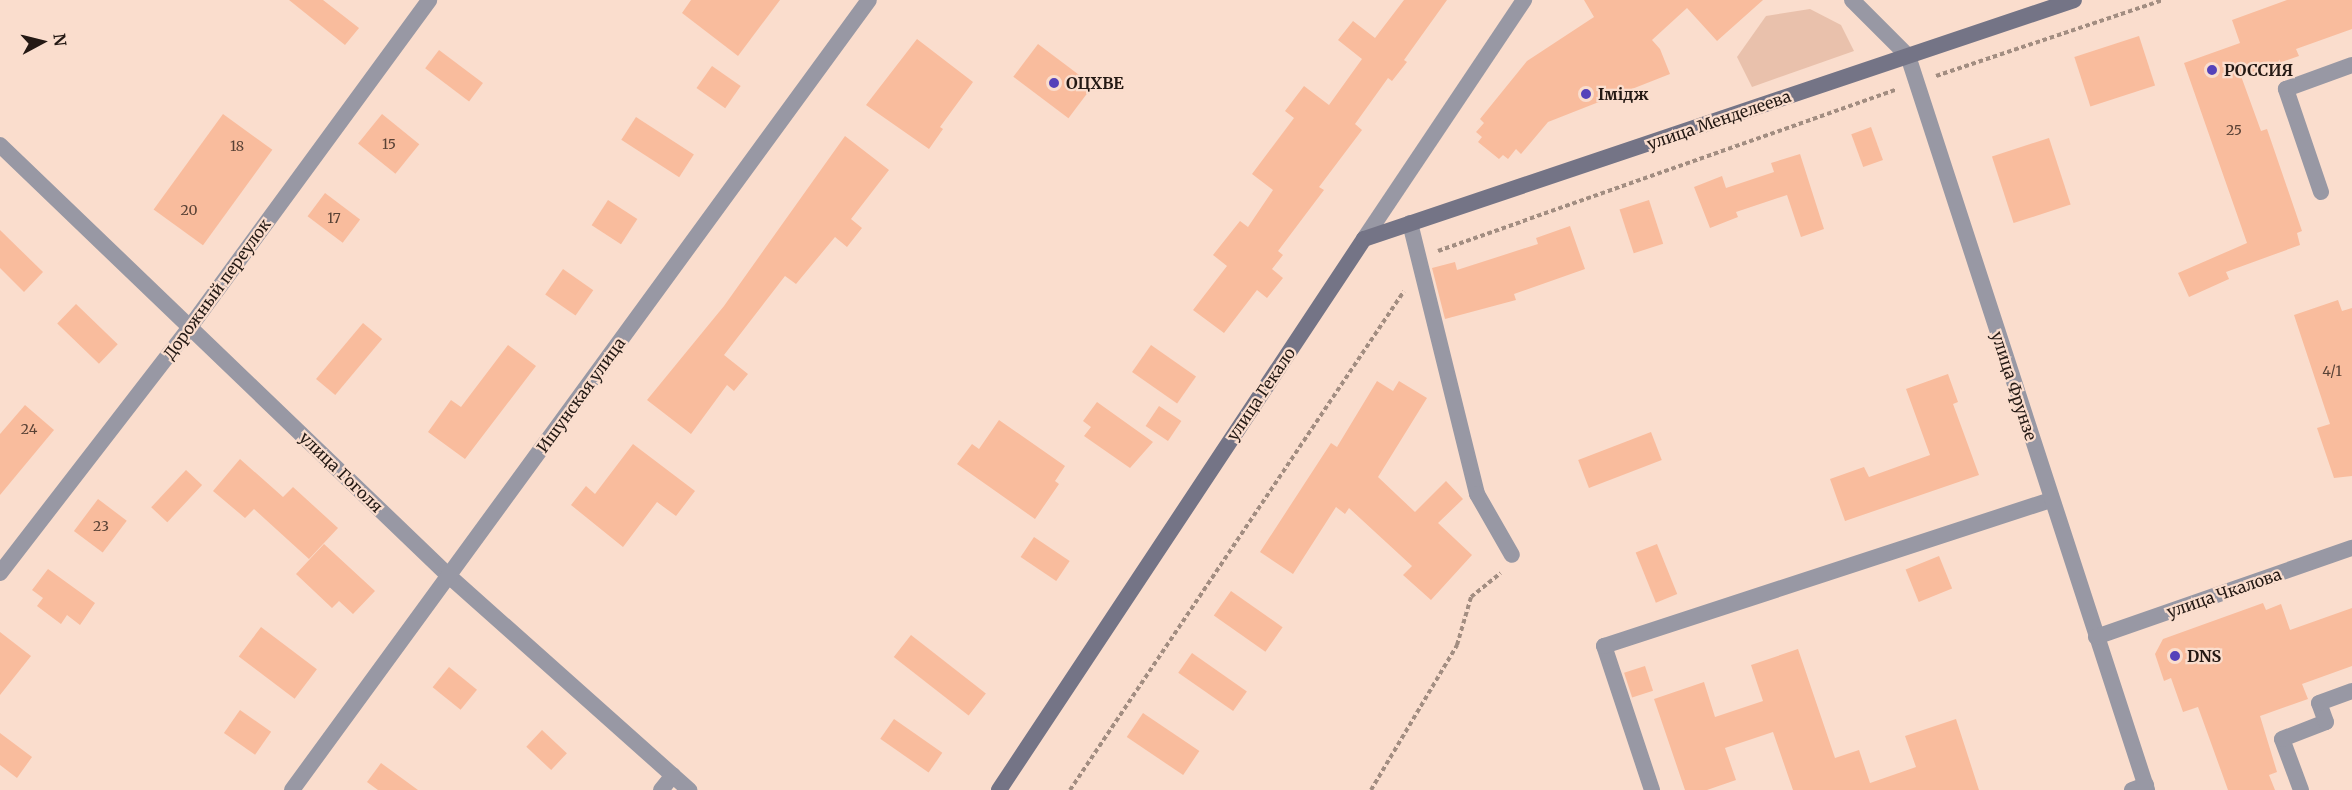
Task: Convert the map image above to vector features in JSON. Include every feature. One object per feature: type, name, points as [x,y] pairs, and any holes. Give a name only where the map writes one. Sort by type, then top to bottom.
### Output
[{"type":"main road","name":"улица Менделеева","points":[[1364,238],[2074,0]]},
{"type":"main road","name":"улица Гекало","points":[[999,790],[1364,238]]},
{"type":"street","name":"Дорожный переулок","points":[[0,573],[190,327],[429,0]]},
{"type":"street","name":"Ишунская улица","points":[[291,790],[869,0]]},
{"type":"street","name":"улица Гекало","points":[[1364,238],[1524,0]]},
{"type":"street","name":"улица Фрунзе","points":[[1852,0],[1908,56],[2096,637],[2142,788]]},
{"type":"street","points":[[2321,192],[2286,89],[2352,65]]},
{"type":"street","name":"улица Гоголя","points":[[0,145],[449,576],[689,790]]},
{"type":"street","points":[[1410,223],[1477,494],[1512,555]]},
{"type":"street","points":[[1652,790],[1604,646],[2050,500]]},
{"type":"street","name":"улица Чкалова","points":[[2096,637],[2352,548]]},
{"type":"street","points":[[2301,790],[2282,739],[2326,722],[2319,703],[2352,691]]},
{"type":"street","points":[[661,790],[673,775]]},
{"type":"path","points":[[1070,790],[1421,267],[1434,252],[1917,82],[2163,0]]},
{"type":"path","points":[[1371,790],[1457,645],[1472,597],[1503,571],[1512,555]]},
{"type":"shaded area","points":[[1810,9],[1841,25],[1854,51],[1752,87],[1737,57],[1766,16]]},
{"type":"building","points":[[289,0],[323,0],[359,28],[345,45]]},
{"type":"building","points":[[691,0],[780,0],[738,56],[682,13]]},
{"type":"building","points":[[1404,0],[1447,0],[1404,60],[1407,62],[1392,81],[1388,78],[1355,124],[1362,130],[1319,187],[1324,190],[1278,251],[1283,255],[1272,269],[1283,278],[1267,298],[1257,290],[1224,333],[1193,310],[1227,266],[1213,255],[1240,221],[1248,227],[1273,190],[1252,174],[1294,118],[1285,111],[1304,86],[1329,105],[1362,59],[1338,40],[1353,21],[1375,38]]},
{"type":"building","points":[[1584,0],[1763,0],[1717,41],[1687,8],[1652,40],[1660,49],[1670,74],[1548,122],[1521,154],[1516,149],[1508,159],[1503,155],[1499,159],[1478,142],[1482,137],[1476,132],[1484,123],[1480,119],[1527,61],[1594,17]]},
{"type":"building","points":[[2287,0],[2352,0],[2352,29],[2296,49],[2299,56],[2241,76],[2261,131],[2267,129],[2302,231],[2297,233],[2300,245],[2226,272],[2229,279],[2189,297],[2178,273],[2247,243],[2184,63],[2240,43],[2232,20]]},
{"type":"building","points":[[2139,36],[2155,85],[2090,106],[2074,57]]},
{"type":"building","points":[[917,39],[973,82],[940,127],[943,129],[929,149],[866,105]]},
{"type":"building","points":[[1038,44],[1093,86],[1068,118],[1013,77]]},
{"type":"building","points":[[439,50],[483,83],[469,101],[425,68]]},
{"type":"building","points":[[712,66],[741,86],[725,108],[697,88]]},
{"type":"building","points":[[223,114],[272,150],[203,245],[154,209]]},
{"type":"building","points":[[382,114],[419,144],[395,174],[358,144]]},
{"type":"building","points":[[636,117],[694,155],[679,177],[621,140]]},
{"type":"building","points":[[1871,127],[1883,160],[1863,167],[1851,134]]},
{"type":"building","points":[[845,136],[889,170],[851,219],[862,228],[847,247],[835,237],[796,284],[785,276],[724,355],[748,374],[734,391],[727,385],[691,434],[647,400],[724,306]]},
{"type":"building","points":[[2049,138],[2071,205],[2014,223],[1992,157]]},
{"type":"building","points":[[1800,154],[1824,229],[1801,237],[1787,195],[1736,212],[1738,217],[1710,228],[1694,187],[1722,176],[1726,188],[1774,172],[1771,163]]},
{"type":"building","points":[[325,193],[360,219],[343,243],[308,216]]},
{"type":"building","points":[[608,200],[637,219],[621,244],[592,225]]},
{"type":"building","points":[[1649,200],[1663,244],[1634,253],[1620,210]]},
{"type":"building","points":[[1570,226],[1585,269],[1514,294],[1516,300],[1445,319],[1432,268],[1455,262],[1457,270],[1538,244],[1536,238]]},
{"type":"building","points":[[0,230],[43,272],[24,292],[0,268]]},
{"type":"building","points":[[563,269],[593,290],[576,316],[545,294]]},
{"type":"building","points":[[2338,300],[2342,311],[2352,308],[2352,476],[2334,478],[2317,428],[2330,424],[2294,315]]},
{"type":"building","points":[[76,304],[118,344],[99,364],[57,323]]},
{"type":"building","points":[[363,323],[382,339],[335,395],[316,379]]},
{"type":"building","points":[[508,345],[536,366],[465,459],[428,432],[451,400],[461,407]]},
{"type":"building","points":[[1151,345],[1196,377],[1177,404],[1132,372]]},
{"type":"building","points":[[1948,374],[1958,402],[1953,404],[1979,475],[1845,521],[1830,479],[1864,467],[1869,477],[1930,455],[1906,389]]},
{"type":"building","points":[[1377,381],[1393,391],[1399,381],[1427,398],[1378,477],[1415,512],[1446,481],[1463,499],[1438,523],[1472,555],[1431,600],[1403,575],[1412,566],[1349,508],[1345,514],[1336,507],[1293,574],[1260,552],[1331,443],[1337,447]]},
{"type":"building","points":[[1097,402],[1153,442],[1130,468],[1084,436],[1091,427],[1083,421]]},
{"type":"building","points":[[25,405],[54,430],[0,495],[0,434]]},
{"type":"building","points":[[1159,406],[1181,421],[1168,441],[1146,426]]},
{"type":"building","points":[[999,420],[1065,466],[1055,481],[1059,484],[1035,519],[957,464],[972,444],[979,449]]},
{"type":"building","points":[[1651,432],[1662,460],[1589,488],[1578,460]]},
{"type":"building","points":[[633,444],[695,491],[676,516],[657,502],[623,547],[571,505],[586,486],[595,494]]},
{"type":"building","points":[[240,459],[283,497],[293,487],[338,528],[309,559],[254,509],[245,518],[213,491]]},
{"type":"building","points":[[186,470],[202,485],[167,522],[151,507]]},
{"type":"building","points":[[98,499],[127,521],[103,553],[74,531]]},
{"type":"building","points":[[1034,537],[1070,561],[1056,581],[1021,557]]},
{"type":"building","points":[[324,544],[375,591],[353,614],[339,601],[332,608],[296,574]]},
{"type":"building","points":[[1657,544],[1677,594],[1656,603],[1636,553]]},
{"type":"building","points":[[1939,556],[1952,588],[1919,602],[1906,569]]},
{"type":"building","points":[[48,569],[95,603],[80,625],[67,615],[61,624],[37,606],[43,598],[32,590]]},
{"type":"building","points":[[1231,591],[1283,627],[1265,652],[1214,616]]},
{"type":"building","points":[[2263,603],[2266,610],[2281,604],[2290,630],[2352,608],[2352,666],[2302,684],[2308,699],[2260,716],[2277,772],[2269,775],[2275,790],[2228,790],[2198,707],[2183,712],[2171,678],[2164,681],[2155,654],[2163,639]]},
{"type":"building","points":[[261,627],[317,669],[295,699],[239,657]]},
{"type":"building","points":[[0,632],[31,656],[0,695]]},
{"type":"building","points":[[911,635],[986,693],[969,716],[894,657]]},
{"type":"building","points":[[1798,649],[1835,758],[1859,750],[1870,783],[1916,767],[1905,736],[1956,719],[1979,790],[1793,790],[1773,732],[1725,748],[1736,780],[1707,790],[1685,790],[1654,699],[1704,682],[1715,717],[1763,701],[1751,665]]},
{"type":"building","points":[[1192,653],[1247,691],[1233,711],[1178,673]]},
{"type":"building","points":[[1645,666],[1653,691],[1632,698],[1624,673]]},
{"type":"building","points":[[449,667],[477,690],[461,710],[433,687]]},
{"type":"building","points":[[240,710],[271,732],[255,755],[224,733]]},
{"type":"building","points":[[1143,713],[1199,751],[1183,775],[1127,737]]},
{"type":"building","points":[[894,719],[942,753],[929,773],[880,739]]},
{"type":"building","points":[[542,730],[567,753],[551,770],[526,747]]},
{"type":"building","points":[[0,733],[32,757],[17,778],[0,765]]},
{"type":"building","points":[[381,763],[418,790],[378,790],[367,782]]},
{"type":"place","name":"РОССИЯ","points":[[2212,70]]},
{"type":"place","name":"ОЦХВЕ","points":[[1054,83]]},
{"type":"place","name":"Імідж","points":[[1586,94]]},
{"type":"place","name":"DNS","points":[[2175,656]]}]
